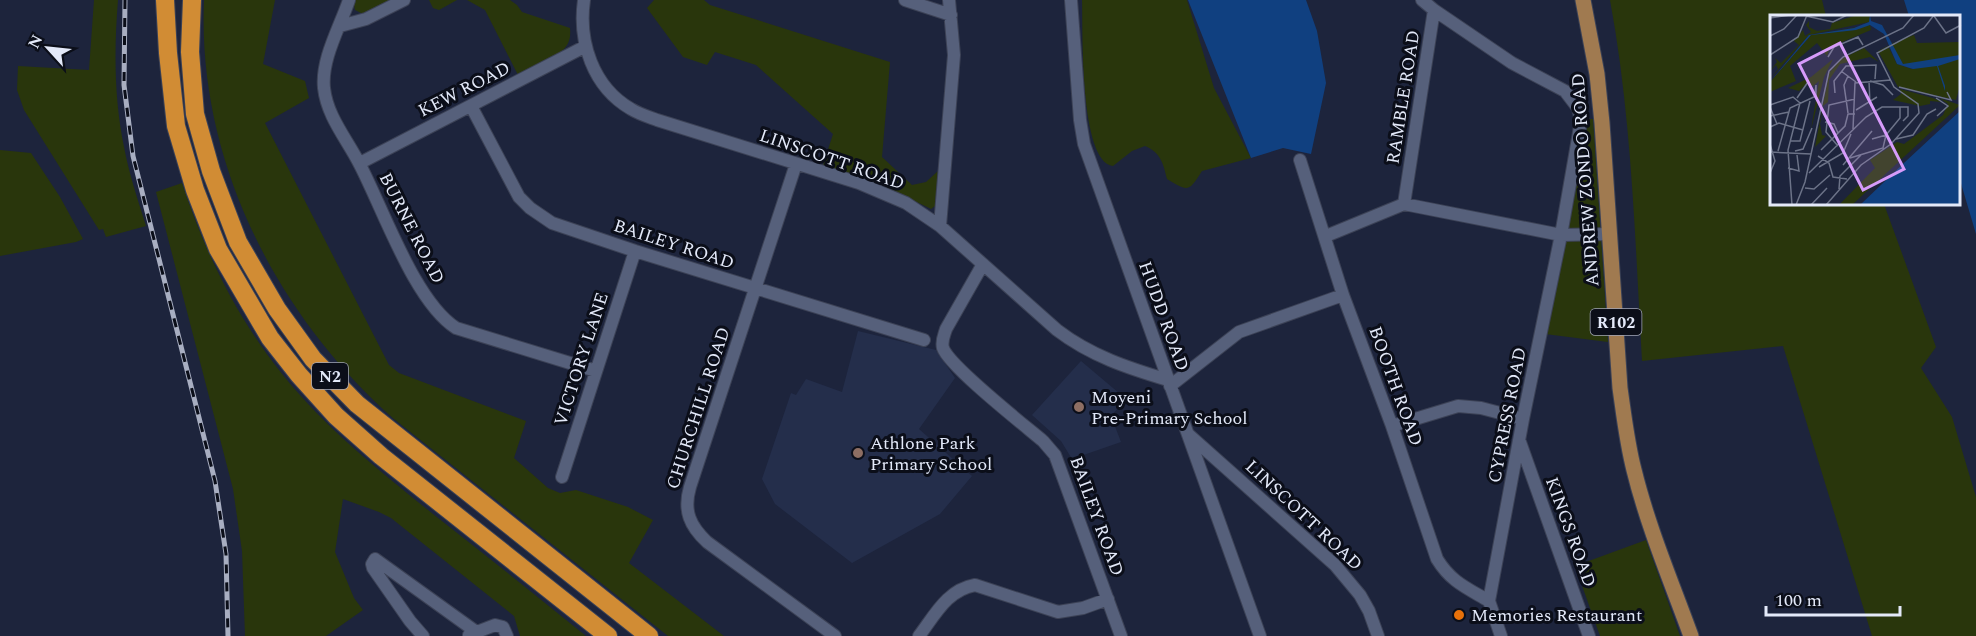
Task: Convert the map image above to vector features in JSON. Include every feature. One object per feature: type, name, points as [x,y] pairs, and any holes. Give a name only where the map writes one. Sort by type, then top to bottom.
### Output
[{"type":"highway","name":"N2","points":[[165,0],[176,126],[195,190],[218,249],[270,338],[336,416],[381,456],[608,636]]},
{"type":"highway","name":"N2","points":[[192,0],[190,52],[195,114],[211,171],[238,242],[277,309],[314,359],[357,404],[650,636]]},
{"type":"main road","name":"ANDREW ZONDO ROAD","points":[[1583,0],[1597,74],[1620,388],[1634,469],[1645,509],[1691,636]]},
{"type":"street","name":"BURNE ROAD","points":[[349,0],[324,75],[325,94],[331,115],[360,164],[409,266],[439,314],[462,330],[596,371]]},
{"type":"street","points":[[340,26],[366,19],[404,0]]},
{"type":"street","name":"LINSCOTT ROAD","points":[[584,0],[581,15],[584,47],[607,88],[631,109],[657,120],[859,183],[891,196],[940,226],[1073,342],[1103,358],[1169,383]]},
{"type":"street","points":[[904,0],[951,15]]},
{"type":"street","points":[[940,226],[954,55],[950,0]]},
{"type":"street","name":"HUDD ROAD","points":[[1071,0],[1080,120],[1084,144],[1260,636]]},
{"type":"street","name":"RAMBLE ROAD","points":[[1404,204],[1434,10],[1422,0]]},
{"type":"street","name":"CYPRESS ROAD","points":[[1434,10],[1512,63],[1565,91],[1578,108],[1581,121],[1561,235],[1519,439],[1489,601]]},
{"type":"street","name":"KEW ROAD","points":[[360,164],[584,47]]},
{"type":"street","name":"BAILEY ROAD","points":[[471,106],[519,197],[530,208],[552,223],[635,251],[924,340]]},
{"type":"street","name":"BOOTH ROAD","points":[[1300,160],[1343,295],[1392,426],[1437,559],[1454,581],[1489,601]]},
{"type":"street","name":"CHURCHILL ROAD","points":[[796,164],[686,500],[688,519],[707,542],[835,636]]},
{"type":"street","points":[[1326,236],[1404,204],[1561,235],[1609,234]]},
{"type":"street","name":"VICTORY LANE","points":[[562,477],[635,251]]},
{"type":"street","name":"BAILEY ROAD","points":[[983,264],[946,329],[942,339],[943,347],[954,363],[1043,441],[1055,455],[1121,636]]},
{"type":"street","points":[[1169,383],[1239,332],[1343,295]]},
{"type":"street","points":[[1392,426],[1458,406],[1481,408],[1523,419]]},
{"type":"street","name":"LINSCOTT ROAD","points":[[1188,434],[1335,566],[1360,596],[1378,636]]},
{"type":"street","name":"KINGS ROAD","points":[[1519,439],[1589,636]]},
{"type":"street","points":[[423,636],[373,568],[372,562],[375,559],[405,579],[472,634],[499,626],[506,630],[507,636]]},
{"type":"street","points":[[398,604],[405,579]]},
{"type":"street","points":[[918,636],[950,596],[964,587],[975,585],[1058,612],[1083,608],[1108,599]]},
{"type":"street","points":[[1489,601],[1501,636]]},
{"type":"shaded area","name":"Athlone Park Primary School","points":[[858,331],[936,350],[955,378],[919,429],[972,476],[940,514],[852,563],[775,504],[762,479],[791,393],[796,395],[806,379],[842,392]]},
{"type":"shaded area","name":"Moyeni Pre-Primary School","points":[[1081,361],[1126,399],[1111,416],[1121,442],[1072,459],[1061,441],[1032,415]]},
{"type":"green space","points":[[94,0],[118,0],[116,55],[118,110],[128,167],[146,226],[106,237],[103,229],[99,230],[24,110],[17,90],[18,66],[89,70]]},
{"type":"green space","points":[[204,0],[275,0],[263,64],[305,81],[309,98],[265,123],[389,365],[399,373],[526,421],[514,458],[548,488],[560,493],[576,490],[628,507],[653,520],[629,563],[724,636],[668,636],[394,419],[352,378],[314,332],[280,283],[252,230],[230,175],[214,118],[205,60]]},
{"type":"green space","points":[[353,0],[390,0],[363,14],[355,10]]},
{"type":"green space","points":[[429,0],[457,0],[439,10],[433,8]]},
{"type":"green space","points":[[467,0],[510,0],[522,12],[570,28],[569,41],[561,52],[518,75],[485,10]]},
{"type":"green space","points":[[654,0],[704,0],[710,5],[890,62],[882,157],[912,185],[926,182],[938,171],[935,206],[931,209],[882,185],[823,165],[833,134],[756,65],[715,52],[707,65],[683,57],[647,8]]},
{"type":"green space","points":[[1082,0],[1187,0],[1214,88],[1251,158],[1202,171],[1188,188],[1167,179],[1160,159],[1155,152],[1145,146],[1132,151],[1113,166],[1102,159],[1094,142],[1085,92]]},
{"type":"green space","points":[[1610,0],[1822,0],[1826,15],[1770,15],[1770,206],[1885,206],[1936,347],[1921,368],[1952,417],[1976,497],[1976,636],[1872,636],[1783,346],[1642,361],[1628,135]]},
{"type":"green space","points":[[1589,119],[1593,119],[1608,342],[1545,334]]},
{"type":"green space","points":[[0,150],[31,153],[60,197],[83,239],[0,256]]},
{"type":"green space","points":[[182,183],[201,235],[237,308],[266,353],[300,395],[335,431],[374,465],[586,636],[520,636],[514,616],[391,518],[343,499],[335,552],[354,598],[363,610],[326,636],[245,636],[242,551],[233,489],[156,192]]},
{"type":"green space","points":[[1646,540],[1680,636],[1600,636],[1575,566]]},
{"type":"water","points":[[1188,0],[1306,0],[1317,31],[1326,83],[1311,154],[1283,148],[1251,158]]},
{"type":"water","points":[[1904,0],[1976,0],[1976,234],[1961,183],[1961,15],[1909,15]]},
{"type":"railway","points":[[125,0],[124,85],[133,156],[215,481],[226,554],[228,636]]},
{"type":"place","name":"Moyeni Pre-Primary School","points":[[1079,407]]},
{"type":"place","name":"Athlone Park Primary School","points":[[858,453]]},
{"type":"place","name":"Memories Restaurant","points":[[1459,615]]}]
